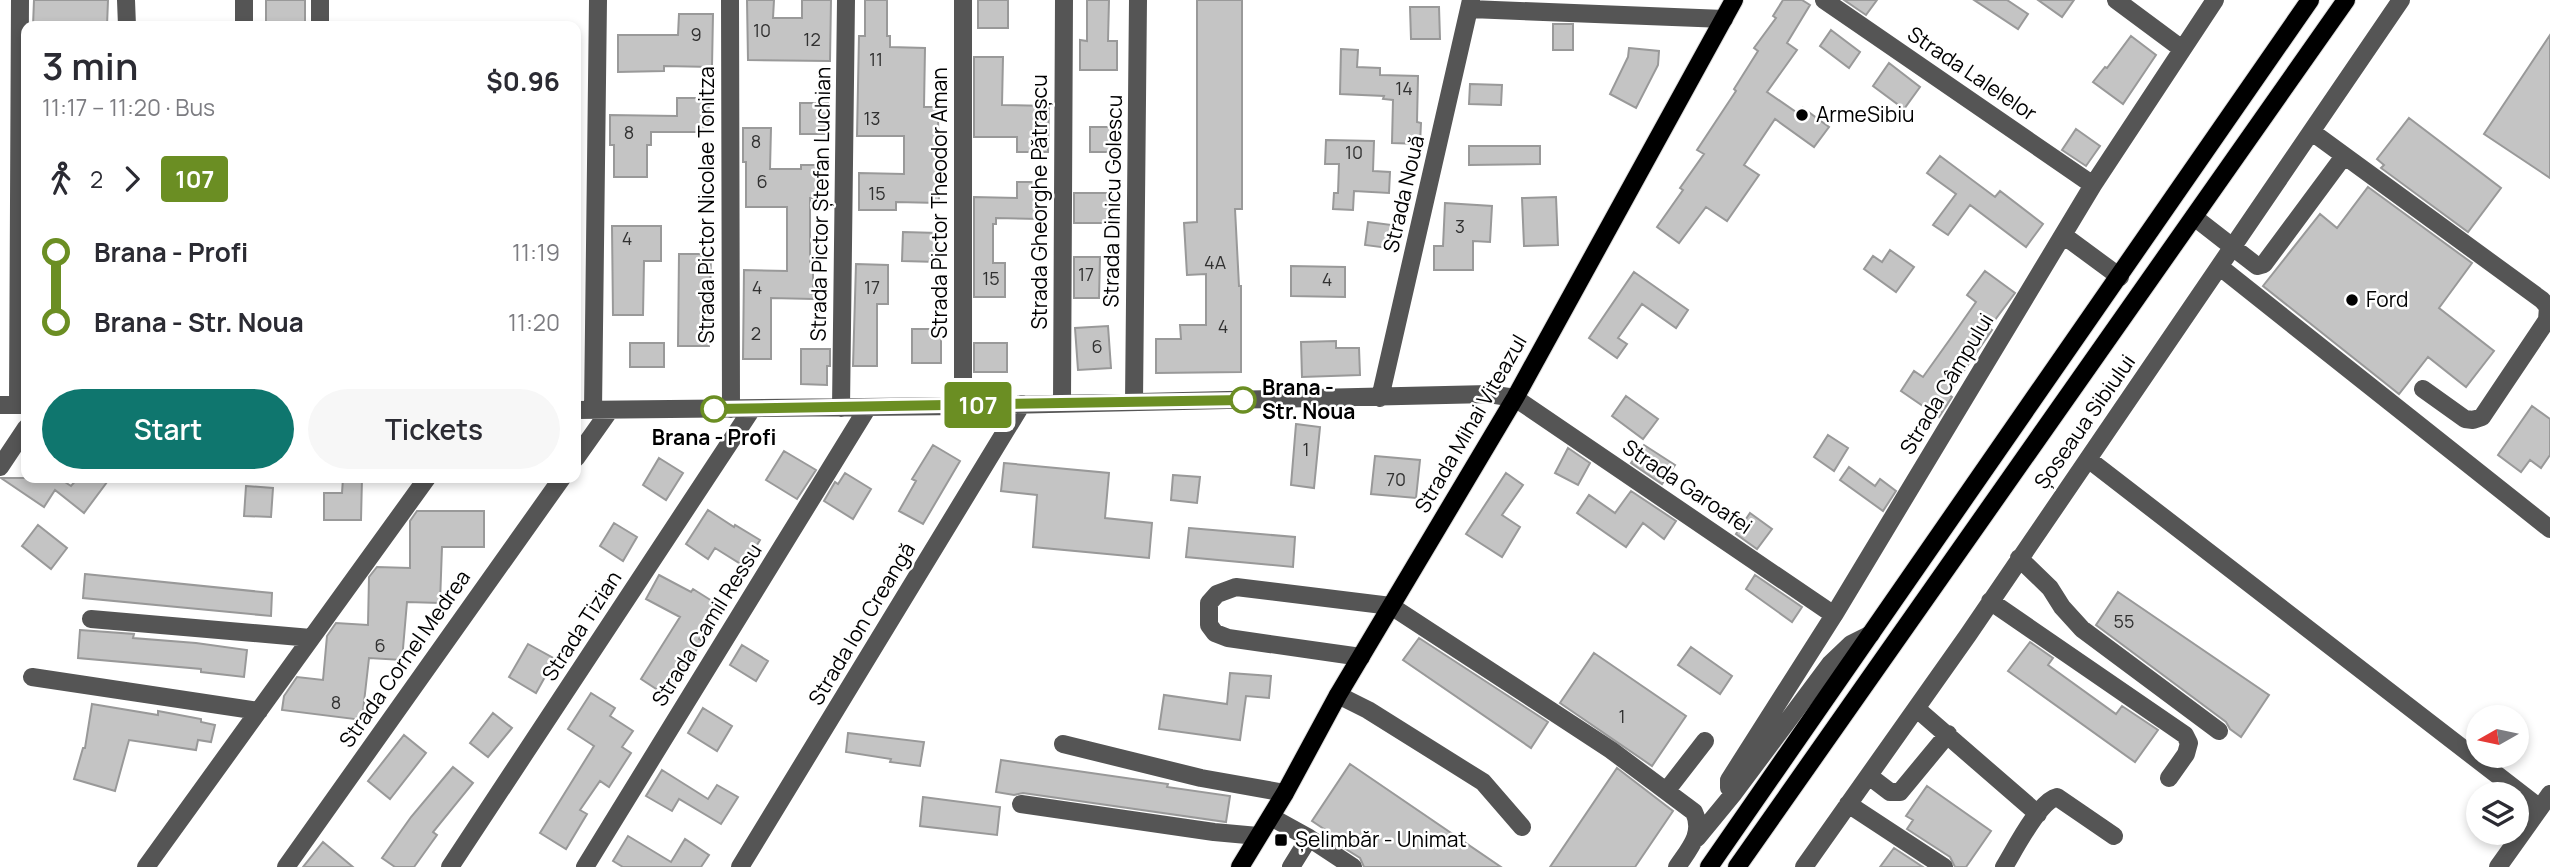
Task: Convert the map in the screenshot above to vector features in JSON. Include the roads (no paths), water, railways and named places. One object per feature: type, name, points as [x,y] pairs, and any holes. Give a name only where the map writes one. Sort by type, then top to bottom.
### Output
[{"type":"main road","name":"Strada Mihai Viteazul","points":[[1240,867],[1285,793],[1338,695],[1515,398],[1734,0]]},
{"type":"main road","points":[[1709,867],[2310,0]]},
{"type":"main road","points":[[1737,867],[2346,0]]},
{"type":"street","points":[[15,405],[20,0]]},
{"type":"street","points":[[126,0],[127,21]]},
{"type":"street","points":[[244,0],[244,21]]},
{"type":"street","points":[[320,0],[320,21]]},
{"type":"street","points":[[581,444],[593,410],[598,0]]},
{"type":"street","name":"Strada Pictor Nicolae Tonitza","points":[[730,0],[730,409]]},
{"type":"street","name":"Strada Pictor Ștefan Luchian","points":[[841,408],[846,0]]},
{"type":"street","name":"Strada Pictor Theodor Aman","points":[[963,0],[963,406]]},
{"type":"street","name":"Strada Gheorghe Pătrașcu","points":[[1062,403],[1064,0]]},
{"type":"street","name":"Strada Dinicu Golescu","points":[[1133,402],[1138,0]]},
{"type":"street","name":"Strada Lalelelor","points":[[1824,0],[2094,185]]},
{"type":"street","points":[[2116,0],[2182,48]]},
{"type":"street","name":"Strada Câmpului","points":[[1734,793],[1729,788],[1729,780],[1834,615],[2094,185],[2215,0]]},
{"type":"street","name":"Șoseaua Sibiului","points":[[1804,867],[1917,709],[2401,0]]},
{"type":"street","points":[[1471,5],[1724,19]]},
{"type":"street","name":"Strada Nouă","points":[[1380,398],[1471,5]]},
{"type":"street","points":[[2312,132],[2548,307],[2547,320],[2482,417],[2465,419],[2423,389]]},
{"type":"street","points":[[2194,217],[2257,266],[2264,264],[2344,156]]},
{"type":"street","points":[[2063,235],[2120,277]]},
{"type":"street","points":[[2220,267],[2547,520]]},
{"type":"street","points":[[593,410],[963,406],[1489,394],[1515,398]]},
{"type":"street","name":"Strada Garoafei","points":[[1515,398],[1834,615]]},
{"type":"street","name":"Strada Ion Creangă","points":[[740,867],[1022,404]]},
{"type":"street","name":"Strada Camil Ressu","points":[[585,867],[868,407]]},
{"type":"street","name":"Strada Tizian","points":[[450,867],[752,409]]},
{"type":"street","points":[[0,467],[21,436]]},
{"type":"street","points":[[2088,459],[2545,801],[2498,867]]},
{"type":"street","points":[[146,867],[423,483]]},
{"type":"street","name":"Strada Cornel Medrea","points":[[286,867],[558,483]]},
{"type":"street","points":[[2019,558],[2050,588],[2062,607],[2082,629],[2219,731]]},
{"type":"street","points":[[1361,656],[1228,638],[1214,633],[1209,625],[1209,603],[1217,594],[1236,587],[1391,606],[1611,750],[1667,790],[1694,812],[1698,819],[1697,838]]},
{"type":"street","points":[[1990,601],[2185,735],[2189,743],[2186,754],[2168,778]]},
{"type":"street","points":[[91,619],[311,638]]},
{"type":"street","points":[[1677,867],[1830,664],[1851,644],[1871,634]]},
{"type":"street","points":[[32,677],[259,711]]},
{"type":"street","points":[[1338,695],[1368,710],[1483,782],[1522,827]]},
{"type":"street","points":[[1917,709],[2038,814]]},
{"type":"street","points":[[1869,776],[1890,792],[1900,792],[1948,734]]},
{"type":"street","points":[[1667,790],[1705,741]]},
{"type":"street","points":[[1063,744],[1201,778],[1285,793]]},
{"type":"street","points":[[2004,867],[2038,814],[2052,798],[2057,797],[2114,836]]},
{"type":"street","points":[[1021,804],[1258,836]]},
{"type":"street","points":[[1848,804],[1944,867]]},
{"type":"street","points":[[1271,817],[1310,838],[1353,867]]},
{"type":"street","points":[[1291,867],[1310,838]]},
{"type":"place","name":"ArmeSibiu","points":[[1802,115]]},
{"type":"place","name":"Ford","points":[[2352,300]]},
{"type":"place","name":"Brana - Str. Noua","points":[[1243,400]]},
{"type":"place","name":"Brana - Profi","points":[[714,409]]},
{"type":"place","name":"Șelimbăr - Unimat","points":[[1281,840]]}]
